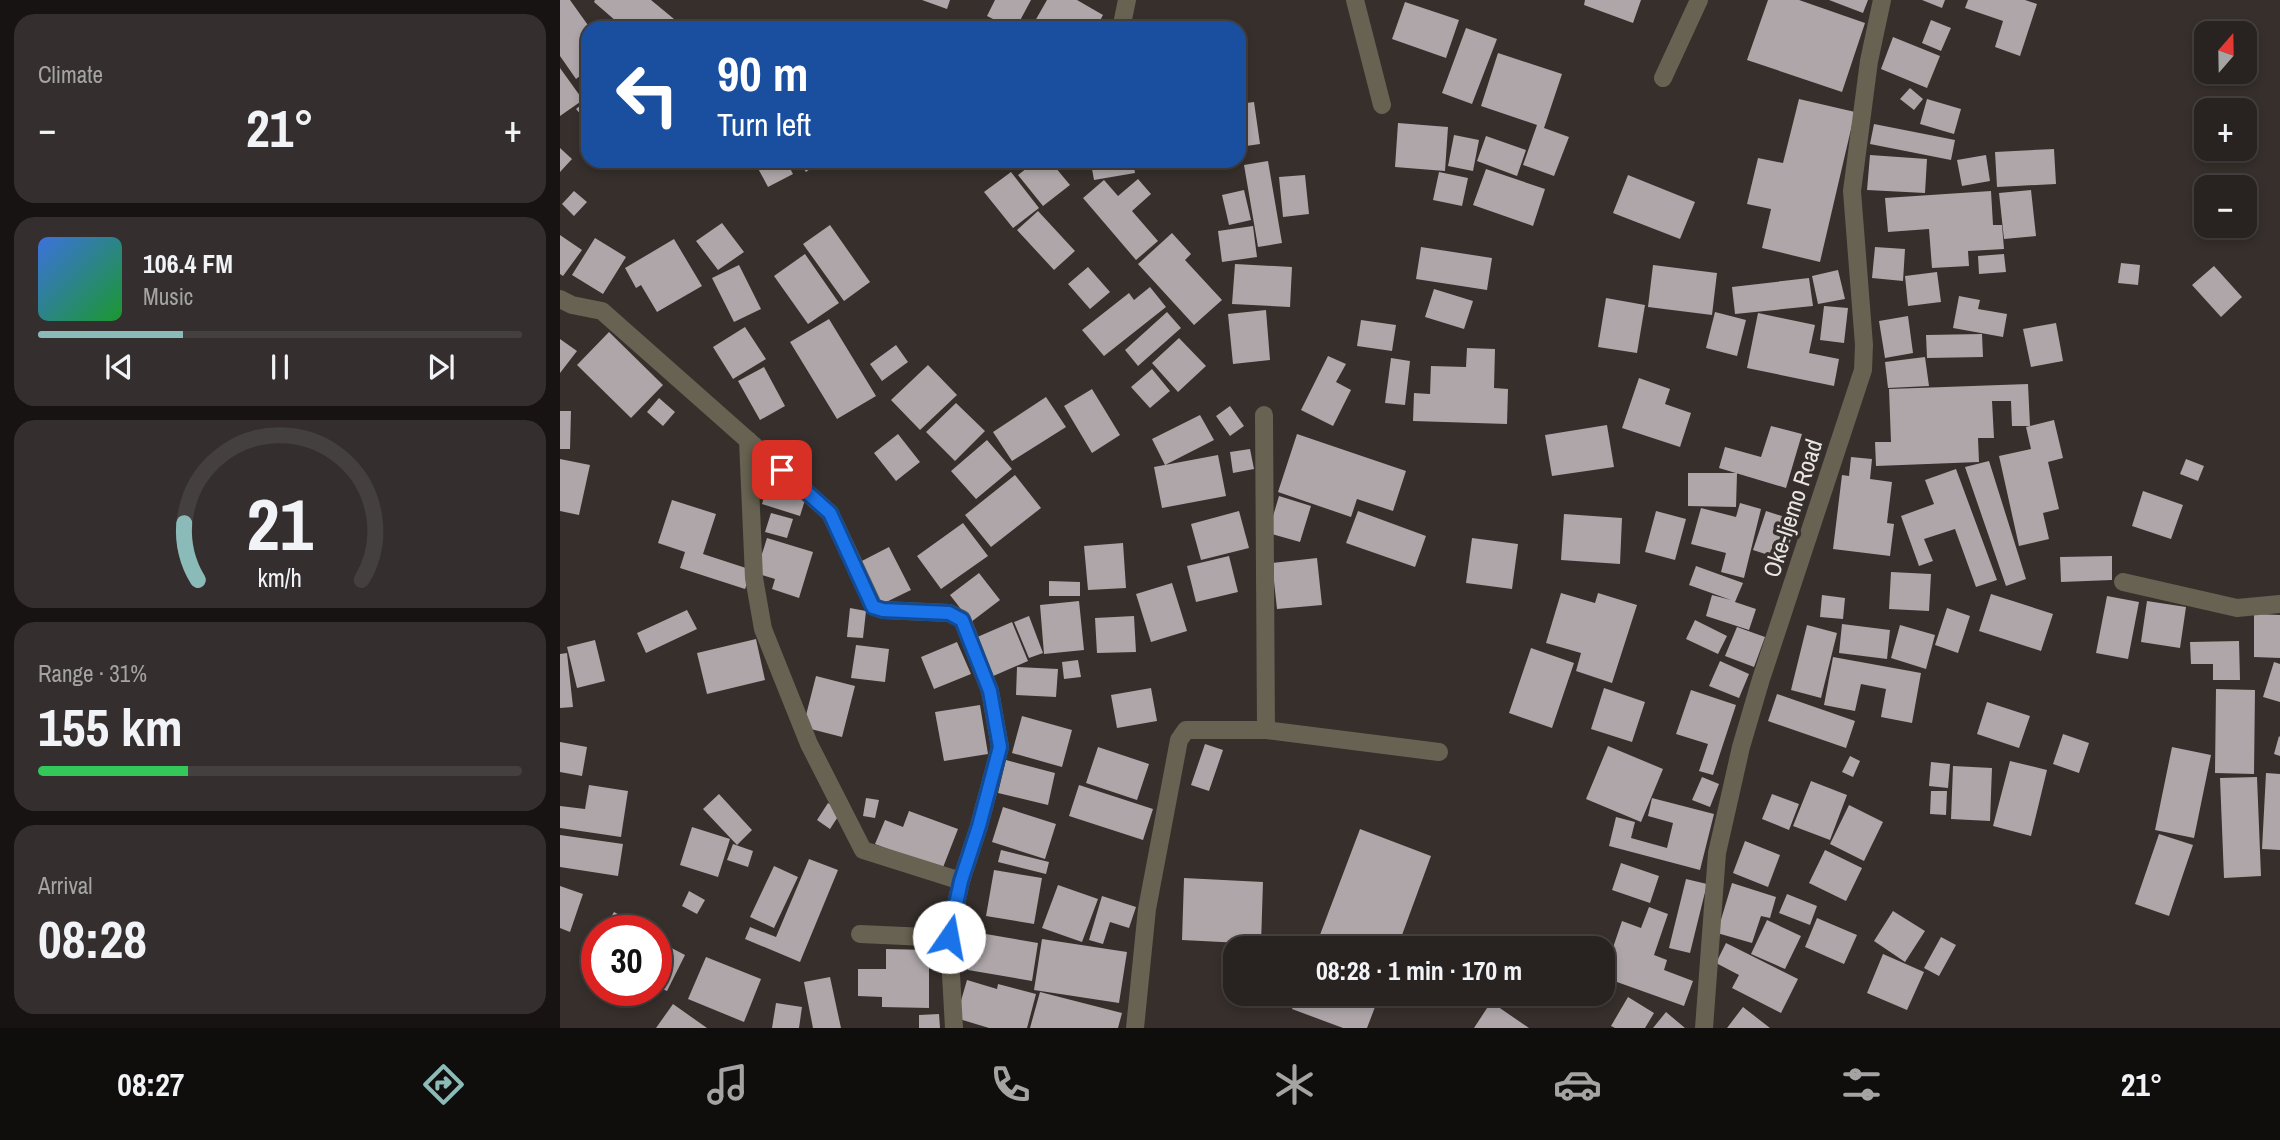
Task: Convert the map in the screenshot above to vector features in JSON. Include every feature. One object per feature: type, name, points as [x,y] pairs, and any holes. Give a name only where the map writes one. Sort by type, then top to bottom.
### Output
[{"type":"street","points":[[1123,21],[1127,0]]},
{"type":"street","points":[[1355,0],[1382,106]]},
{"type":"street","points":[[1664,78],[1699,0]]},
{"type":"street","name":"Oke-Ijemo Road","points":[[1704,1028],[1717,853],[1741,747],[1863,370],[1864,345],[1852,191],[1869,61],[1882,0]]},
{"type":"street","points":[[560,299],[602,312],[830,513],[873,607],[883,610],[949,613],[962,620],[990,691],[1000,747],[961,881],[949,937],[954,1028]]},
{"type":"street","points":[[1265,415],[1266,730]]},
{"type":"street","points":[[748,439],[754,578],[763,629],[809,744],[863,850],[961,881]]},
{"type":"street","points":[[2123,582],[2237,608],[2280,604]]},
{"type":"street","points":[[1135,1028],[1147,909],[1181,734],[1186,730],[1266,730],[1439,752]]},
{"type":"street","points":[[860,934],[949,937]]},
{"type":"building","points":[[560,0],[570,0],[585,21],[581,21],[581,75],[576,79],[560,56]]},
{"type":"building","points":[[651,0],[674,19],[616,21],[594,2]]},
{"type":"building","points":[[922,0],[950,0],[947,9]]},
{"type":"building","points":[[995,0],[1031,0],[1020,21],[997,21],[987,16]]},
{"type":"building","points":[[1047,0],[1077,0],[1103,15],[1100,21],[1035,21]]},
{"type":"building","points":[[1585,0],[1641,0],[1633,23],[1584,5]]},
{"type":"building","points":[[1768,0],[1799,0],[1865,23],[1842,92],[1747,60]]},
{"type":"building","points":[[1829,0],[1868,0],[1863,13]]},
{"type":"building","points":[[1922,0],[1945,0],[1942,8]]},
{"type":"building","points":[[1968,0],[2025,0],[2037,4],[2020,56],[1995,47],[2003,21],[1965,8]]},
{"type":"building","points":[[1405,2],[1459,20],[1446,58],[1392,39]]},
{"type":"building","points":[[1931,20],[1951,28],[1941,51],[1922,43]]},
{"type":"building","points":[[1466,28],[1497,39],[1472,104],[1442,93]]},
{"type":"building","points":[[1893,37],[1940,56],[1927,88],[1881,69]]},
{"type":"building","points":[[1498,53],[1562,74],[1544,128],[1569,137],[1554,176],[1523,165],[1537,125],[1481,106]]},
{"type":"building","points":[[560,68],[581,97],[581,101],[560,116]]},
{"type":"building","points":[[1910,88],[1923,99],[1914,110],[1900,99]]},
{"type":"building","points":[[1799,99],[1855,112],[1820,262],[1762,248],[1771,209],[1747,204],[1758,158],[1783,163]]},
{"type":"building","points":[[1927,99],[1961,109],[1954,134],[1920,124]]},
{"type":"building","points":[[1254,102],[1260,144],[1246,146],[1246,103]]},
{"type":"building","points":[[1398,123],[1448,127],[1445,171],[1395,167]]},
{"type":"building","points":[[1874,124],[1955,140],[1951,160],[1870,144]]},
{"type":"building","points":[[1454,135],[1479,140],[1473,171],[1448,166]]},
{"type":"building","points":[[1486,136],[1526,150],[1517,176],[1477,161]]},
{"type":"building","points":[[560,148],[572,159],[560,172]]},
{"type":"building","points":[[2054,149],[2056,184],[1997,187],[1995,152]]},
{"type":"building","points":[[1870,155],[1927,159],[1925,193],[1867,190]]},
{"type":"building","points":[[1986,155],[1990,181],[1962,186],[1957,160]]},
{"type":"building","points":[[1268,161],[1282,243],[1258,247],[1246,165]]},
{"type":"building","points":[[758,168],[790,168],[793,174],[768,187]]},
{"type":"building","points":[[1027,168],[1056,168],[1070,185],[1043,206],[1018,175]]},
{"type":"building","points":[[1092,168],[1134,168],[1135,173],[1094,180]]},
{"type":"building","points":[[1486,169],[1545,189],[1533,226],[1473,205]]},
{"type":"building","points":[[1011,172],[1039,208],[1013,228],[984,192]]},
{"type":"building","points":[[1439,172],[1468,178],[1462,206],[1433,200]]},
{"type":"building","points":[[1305,175],[1309,214],[1283,217],[1279,177]]},
{"type":"building","points":[[1628,175],[1695,202],[1680,239],[1613,213]]},
{"type":"building","points":[[1138,179],[1151,194],[1132,211],[1158,241],[1136,260],[1083,198],[1104,180],[1118,196]]},
{"type":"building","points":[[1244,190],[1251,220],[1229,225],[1222,195]]},
{"type":"building","points":[[2031,190],[2036,236],[2004,239],[1999,193]]},
{"type":"building","points":[[574,191],[587,202],[574,216],[562,204]]},
{"type":"building","points":[[1991,191],[1993,225],[2002,225],[2004,249],[1968,251],[1969,266],[1932,268],[1929,229],[1888,232],[1885,198]]},
{"type":"building","points":[[1038,211],[1075,251],[1054,270],[1017,230]]},
{"type":"building","points":[[722,223],[744,252],[718,270],[696,241]]},
{"type":"building","points":[[830,225],[870,282],[844,301],[803,244]]},
{"type":"building","points":[[1253,226],[1257,257],[1222,262],[1218,231]]},
{"type":"building","points":[[1172,233],[1191,254],[1185,260],[1222,300],[1194,325],[1138,264]]},
{"type":"building","points":[[560,235],[582,250],[563,276],[560,274]]},
{"type":"building","points":[[595,238],[626,257],[603,294],[572,275]]},
{"type":"building","points":[[674,239],[702,286],[657,312],[641,285],[636,288],[625,268]]},
{"type":"building","points":[[1421,247],[1492,258],[1487,290],[1416,279]]},
{"type":"building","points":[[1875,247],[1905,249],[1903,281],[1872,278]]},
{"type":"building","points":[[805,254],[839,303],[808,324],[774,276]]},
{"type":"building","points":[[2004,254],[2006,272],[1979,274],[1978,256]]},
{"type":"building","points":[[2121,263],[2140,265],[2138,285],[2118,283]]},
{"type":"building","points":[[1235,264],[1292,267],[1290,307],[1232,304]]},
{"type":"building","points":[[739,265],[761,309],[734,322],[712,278]]},
{"type":"building","points":[[1653,265],[1717,273],[1712,315],[1648,307]]},
{"type":"building","points":[[2214,266],[2242,297],[2221,317],[2192,285]]},
{"type":"building","points":[[1088,267],[1110,292],[1090,309],[1068,284]]},
{"type":"building","points":[[1838,270],[1845,299],[1818,304],[1812,276]]},
{"type":"building","points":[[1937,272],[1941,302],[1908,306],[1905,276]]},
{"type":"building","points":[[1809,278],[1813,306],[1735,314],[1732,287]]},
{"type":"building","points":[[1150,287],[1166,307],[1104,356],[1082,330],[1129,293],[1134,300]]},
{"type":"building","points":[[1434,289],[1473,301],[1464,329],[1425,317]]},
{"type":"building","points":[[1959,296],[1980,300],[1978,309],[2007,314],[2003,337],[1953,328]]},
{"type":"building","points":[[1606,298],[1645,305],[1637,353],[1598,347]]},
{"type":"building","points":[[1824,306],[1848,308],[1844,343],[1820,340]]},
{"type":"building","points":[[1266,310],[1270,360],[1233,364],[1228,314]]},
{"type":"building","points":[[1167,312],[1181,328],[1138,366],[1125,350]]},
{"type":"building","points":[[1715,312],[1746,320],[1737,356],[1706,348]]},
{"type":"building","points":[[1758,313],[1815,325],[1809,353],[1839,359],[1834,386],[1747,368]]},
{"type":"building","points":[[1908,316],[1913,353],[1885,358],[1879,321]]},
{"type":"building","points":[[829,319],[876,396],[837,419],[790,342]]},
{"type":"building","points":[[1361,320],[1396,325],[1392,351],[1357,346]]},
{"type":"building","points":[[2056,323],[2063,361],[2031,367],[2023,329]]},
{"type":"building","points":[[745,327],[766,359],[733,379],[713,347]]},
{"type":"building","points":[[609,332],[663,385],[631,418],[577,365]]},
{"type":"building","points":[[1982,334],[1983,357],[1927,358],[1926,335]]},
{"type":"building","points":[[1179,338],[1206,366],[1178,392],[1152,363]]},
{"type":"building","points":[[560,339],[577,351],[560,373]]},
{"type":"building","points":[[896,345],[908,362],[882,381],[870,364]]},
{"type":"building","points":[[1467,348],[1495,349],[1494,388],[1508,389],[1507,424],[1413,421],[1414,393],[1430,394],[1431,366],[1466,367]]},
{"type":"building","points":[[1328,356],[1346,364],[1336,382],[1351,390],[1333,426],[1301,410]]},
{"type":"building","points":[[1925,357],[1929,386],[1888,388],[1885,362]]},
{"type":"building","points":[[1391,358],[1410,361],[1405,405],[1385,403]]},
{"type":"building","points":[[928,365],[957,395],[920,430],[891,400]]},
{"type":"building","points":[[764,367],[785,406],[760,420],[738,381]]},
{"type":"building","points":[[1152,369],[1170,391],[1150,408],[1131,387]]},
{"type":"building","points":[[1639,378],[1670,389],[1665,404],[1691,413],[1680,447],[1622,428]]},
{"type":"building","points":[[2028,384],[2030,426],[2012,426],[2011,401],[1992,401],[1994,438],[1978,438],[1979,462],[1876,466],[1875,442],[1891,442],[1889,389]]},
{"type":"building","points":[[1092,389],[1120,435],[1092,453],[1064,406]]},
{"type":"building","points":[[1046,397],[1066,427],[1012,461],[993,432]]},
{"type":"building","points":[[659,398],[675,412],[663,426],[647,412]]},
{"type":"building","points":[[956,403],[985,431],[955,461],[926,432]]},
{"type":"building","points":[[1230,406],[1244,426],[1230,436],[1216,416]]},
{"type":"building","points":[[560,411],[571,411],[570,449],[560,449]]},
{"type":"building","points":[[1200,415],[1214,440],[1165,465],[1152,439]]},
{"type":"building","points":[[2054,420],[2063,458],[2048,462],[2059,509],[2043,513],[2049,539],[2019,546],[1999,456],[2031,449],[2026,427]]},
{"type":"building","points":[[1607,425],[1614,467],[1552,476],[1545,435]]},
{"type":"building","points":[[1771,426],[1802,434],[1786,488],[1719,468],[1725,447],[1761,457]]},
{"type":"building","points":[[898,434],[920,462],[896,481],[874,453]]},
{"type":"building","points":[[1297,434],[1406,471],[1393,511],[1357,499],[1351,517],[1278,492]]},
{"type":"building","points":[[987,440],[1012,469],[976,499],[951,471]]},
{"type":"building","points":[[1250,449],[1254,469],[1233,473],[1230,452]]},
{"type":"building","points":[[1218,455],[1226,496],[1162,508],[1154,467]]},
{"type":"building","points":[[1851,457],[1872,459],[1870,479],[1892,482],[1887,523],[1894,524],[1890,556],[1833,549],[1842,475],[1849,476]]},
{"type":"building","points":[[560,459],[590,465],[579,515],[560,511]]},
{"type":"building","points":[[2186,459],[2204,466],[2198,481],[2180,474]]},
{"type":"building","points":[[1989,461],[2026,579],[2006,586],[1965,467]]},
{"type":"building","points":[[1956,469],[1997,580],[1976,587],[1955,529],[1924,539],[1933,561],[1919,566],[1901,516],[1934,504],[1925,480]]},
{"type":"building","points":[[1688,473],[1737,473],[1736,507],[1688,506]]},
{"type":"building","points":[[1015,475],[1041,508],[991,547],[965,515]]},
{"type":"building","points":[[767,488],[805,500],[800,516],[762,504]]},
{"type":"building","points":[[2143,491],[2183,505],[2171,539],[2132,526]]},
{"type":"building","points":[[1279,496],[1311,506],[1300,542],[1268,533]]},
{"type":"building","points":[[672,500],[716,514],[703,554],[752,570],[745,589],[680,568],[685,552],[658,543]]},
{"type":"building","points":[[1740,503],[1761,509],[1744,578],[1721,572],[1726,553],[1691,544],[1701,508],[1736,517]]},
{"type":"building","points":[[1239,511],[1249,548],[1201,560],[1191,524]]},
{"type":"building","points":[[1358,511],[1426,536],[1415,567],[1346,543]]},
{"type":"building","points":[[1656,511],[1686,519],[1675,560],[1645,552]]},
{"type":"building","points":[[1766,511],[1797,521],[1784,560],[1753,550]]},
{"type":"building","points":[[771,513],[793,519],[787,538],[765,532]]},
{"type":"building","points":[[1564,514],[1622,518],[1620,564],[1561,560]]},
{"type":"building","points":[[963,523],[988,556],[941,589],[917,556]]},
{"type":"building","points":[[767,538],[813,552],[799,598],[772,589],[775,579],[756,573]]},
{"type":"building","points":[[1472,538],[1518,544],[1512,589],[1466,583]]},
{"type":"building","points":[[1123,543],[1126,588],[1088,590],[1084,546]]},
{"type":"building","points":[[889,547],[911,590],[878,606],[856,564]]},
{"type":"building","points":[[1229,556],[1238,592],[1196,602],[1187,566]]},
{"type":"building","points":[[2112,556],[2112,580],[2061,582],[2060,557]]},
{"type":"building","points":[[1317,558],[1322,605],[1277,609],[1272,563]]},
{"type":"building","points":[[1696,566],[1743,583],[1735,602],[1756,609],[1749,630],[1706,616],[1712,595],[1731,600],[1689,585]]},
{"type":"building","points":[[1891,572],[1931,574],[1929,611],[1889,609]]},
{"type":"building","points":[[979,573],[1000,600],[971,622],[950,595]]},
{"type":"building","points":[[1049,581],[1080,582],[1080,596],[1049,596]]},
{"type":"building","points":[[1172,583],[1187,631],[1151,642],[1136,594]]},
{"type":"building","points":[[1561,593],[1595,603],[1598,593],[1637,605],[1612,683],[1576,671],[1581,653],[1546,643]]},
{"type":"building","points":[[1991,594],[2053,614],[2041,651],[1979,631]]},
{"type":"building","points":[[1822,595],[1845,598],[1843,619],[1820,617]]},
{"type":"building","points":[[2107,596],[2139,602],[2128,659],[2096,653]]},
{"type":"building","points":[[1079,601],[1084,650],[1044,654],[1040,605]]},
{"type":"building","points":[[2147,601],[2186,607],[2180,648],[2141,642]]},
{"type":"building","points":[[850,608],[866,611],[863,638],[847,637]]},
{"type":"building","points":[[1947,608],[1970,616],[1958,653],[1935,645]]},
{"type":"building","points":[[687,610],[697,629],[646,653],[637,633]]},
{"type":"building","points":[[2254,614],[2280,615],[2280,658],[2254,657]]},
{"type":"building","points":[[1029,616],[1043,653],[1029,658],[1014,622]]},
{"type":"building","points":[[1134,616],[1136,652],[1097,653],[1095,618]]},
{"type":"building","points":[[1695,620],[1727,636],[1718,654],[1686,639]]},
{"type":"building","points":[[1012,622],[1028,661],[991,677],[975,638]]},
{"type":"building","points":[[1842,624],[1890,630],[1887,659],[1839,653]]},
{"type":"building","points":[[1807,625],[1837,633],[1821,698],[1791,690]]},
{"type":"building","points":[[1900,625],[1935,635],[1926,669],[1891,658]]},
{"type":"building","points":[[1737,627],[1765,637],[1754,667],[1725,656]]},
{"type":"building","points":[[756,639],[765,680],[707,694],[697,653]]},
{"type":"building","points":[[595,640],[605,681],[577,688],[567,647]]},
{"type":"building","points":[[2239,641],[2240,680],[2213,680],[2213,664],[2191,664],[2190,642]]},
{"type":"building","points":[[957,642],[971,674],[934,689],[921,657]]},
{"type":"building","points":[[856,645],[889,649],[885,682],[851,678]]},
{"type":"building","points":[[1531,648],[1574,663],[1552,728],[1509,713]]},
{"type":"building","points":[[567,653],[573,707],[560,708],[560,654]]},
{"type":"building","points":[[1833,657],[1921,673],[1912,723],[1881,717],[1886,689],[1861,684],[1855,711],[1824,705]]},
{"type":"building","points":[[1078,660],[1081,677],[1064,679],[1062,662]]},
{"type":"building","points":[[1720,661],[1749,674],[1739,698],[1709,686]]},
{"type":"building","points":[[2274,662],[2280,664],[2280,702],[2263,697]]},
{"type":"building","points":[[1017,667],[1058,669],[1056,697],[1016,695]]},
{"type":"building","points":[[816,676],[855,686],[842,737],[803,727]]},
{"type":"building","points":[[1151,688],[1157,721],[1117,728],[1111,695]]},
{"type":"building","points":[[1604,688],[1645,702],[1632,742],[1591,729]]},
{"type":"building","points":[[2216,689],[2255,690],[2254,774],[2215,773]]},
{"type":"building","points":[[1691,690],[1736,705],[1713,775],[1699,771],[1708,744],[1676,734]]},
{"type":"building","points":[[1777,694],[1855,721],[1846,748],[1768,721]]},
{"type":"building","points":[[1987,702],[2030,716],[2019,748],[1977,734]]},
{"type":"building","points":[[980,705],[988,754],[944,761],[935,712]]},
{"type":"building","points":[[1022,716],[1072,730],[1062,767],[1012,753]]},
{"type":"building","points":[[2063,734],[2089,743],[2079,773],[2053,764]]},
{"type":"building","points":[[2280,737],[2280,756],[2274,754]]},
{"type":"building","points":[[560,742],[587,747],[582,776],[560,772]]},
{"type":"building","points":[[1205,744],[1223,750],[1209,791],[1191,785]]},
{"type":"building","points":[[1608,746],[1663,769],[1641,822],[1586,799]]},
{"type":"building","points":[[1098,747],[1149,764],[1137,800],[1086,783]]},
{"type":"building","points":[[2172,747],[2211,755],[2194,838],[2155,830]]},
{"type":"building","points":[[1850,756],[1860,761],[1853,777],[1842,772]]},
{"type":"building","points":[[1006,760],[1055,773],[1048,805],[998,793]]},
{"type":"building","points":[[2010,761],[2047,770],[2031,836],[1993,826]]},
{"type":"building","points":[[1931,762],[1950,764],[1948,788],[1929,786]]},
{"type":"building","points":[[1953,766],[1992,768],[1990,821],[1951,819]]},
{"type":"building","points":[[2266,773],[2280,774],[2280,850],[2262,849]]},
{"type":"building","points":[[1702,777],[1719,784],[1710,807],[1692,800]]},
{"type":"building","points":[[2257,777],[2261,876],[2224,878],[2220,778]]},
{"type":"building","points":[[1811,781],[1847,795],[1830,840],[1793,826]]},
{"type":"building","points":[[589,785],[628,791],[621,837],[560,828],[560,806],[585,809]]},
{"type":"building","points":[[1079,785],[1153,809],[1143,840],[1069,816]]},
{"type":"building","points":[[1931,791],[1947,791],[1946,815],[1930,814]]},
{"type":"building","points":[[719,794],[752,830],[737,845],[703,809]]},
{"type":"building","points":[[1772,794],[1799,804],[1789,830],[1762,819]]},
{"type":"building","points":[[866,798],[879,800],[875,818],[863,816]]},
{"type":"building","points":[[1652,798],[1714,814],[1700,870],[1609,846],[1616,817],[1635,822],[1631,838],[1667,848],[1673,823],[1648,816]]},
{"type":"building","points":[[828,803],[841,812],[830,829],[817,820]]},
{"type":"building","points":[[1849,805],[1883,822],[1864,861],[1830,844]]},
{"type":"building","points":[[1003,807],[1056,824],[1045,859],[992,842]]},
{"type":"building","points":[[909,811],[958,829],[942,870],[875,844],[885,820],[903,827]]},
{"type":"building","points":[[692,827],[730,839],[718,877],[680,865]]},
{"type":"building","points":[[1360,829],[1431,856],[1402,935],[1405,936],[1320,936]]},
{"type":"building","points":[[2159,834],[2193,845],[2169,916],[2135,904]]},
{"type":"building","points":[[560,835],[623,844],[618,876],[560,867]]},
{"type":"building","points":[[1745,841],[1780,855],[1768,887],[1733,873]]},
{"type":"building","points":[[733,844],[753,851],[748,867],[727,860]]},
{"type":"building","points":[[1001,850],[1049,862],[1046,874],[998,862]]},
{"type":"building","points":[[1825,850],[1862,868],[1846,901],[1809,883]]},
{"type":"building","points":[[809,859],[838,870],[800,962],[745,939],[750,927],[776,937]]},
{"type":"building","points":[[1621,863],[1659,876],[1650,903],[1612,890]]},
{"type":"building","points":[[774,866],[798,877],[774,928],[750,917]]},
{"type":"building","points":[[994,870],[1042,878],[1034,924],[986,916]]},
{"type":"building","points":[[1184,878],[1263,882],[1261,936],[1223,936],[1223,942],[1182,940]]},
{"type":"building","points":[[1686,879],[1707,884],[1690,953],[1669,948]]},
{"type":"building","points":[[1732,883],[1776,897],[1770,918],[1761,916],[1752,943],[1717,933]]},
{"type":"building","points":[[1058,885],[1098,899],[1082,942],[1042,928]]},
{"type":"building","points":[[560,886],[583,894],[570,932],[560,928]]},
{"type":"building","points":[[689,891],[705,900],[697,914],[682,906]]},
{"type":"building","points":[[1787,894],[1817,906],[1810,925],[1779,913]]},
{"type":"building","points":[[1102,896],[1136,907],[1129,928],[1110,922],[1103,944],[1089,940]]},
{"type":"building","points":[[1649,907],[1668,914],[1654,955],[1667,960],[1664,970],[1693,981],[1684,1006],[1615,981],[1615,942],[1622,921],[1641,928]]},
{"type":"building","points":[[1893,911],[1925,931],[1905,962],[1874,941]]},
{"type":"building","points":[[1817,918],[1857,935],[1844,964],[1805,947]]},
{"type":"building","points":[[1767,920],[1801,936],[1785,969],[1751,954]]},
{"type":"building","points":[[974,932],[1038,943],[1032,981],[968,970]]},
{"type":"building","points":[[1941,937],[1956,945],[1939,976],[1924,968]]},
{"type":"building","points":[[1042,939],[1127,952],[1119,1003],[1034,990]]},
{"type":"building","points":[[1726,943],[1798,979],[1781,1013],[1732,988],[1739,975],[1716,963]]},
{"type":"building","points":[[672,948],[685,955],[672,981]]},
{"type":"building","points":[[886,949],[929,950],[929,1008],[882,1007],[882,997],[858,996],[858,969],[886,969]]},
{"type":"building","points":[[1883,954],[1924,972],[1907,1010],[1867,993]]},
{"type":"building","points":[[706,957],[761,979],[744,1022],[688,999]]},
{"type":"building","points":[[830,977],[841,1028],[813,1028],[804,982]]},
{"type":"building","points":[[967,980],[997,989],[998,984],[1036,994],[1027,1028],[989,1028],[956,1018]]},
{"type":"building","points":[[1040,992],[1122,1013],[1118,1028],[1030,1028]]},
{"type":"building","points":[[1628,997],[1654,1013],[1645,1028],[1611,1026]]},
{"type":"building","points":[[776,1003],[802,1007],[799,1028],[772,1028]]},
{"type":"building","points":[[673,1004],[707,1028],[656,1028]]},
{"type":"building","points":[[1293,1006],[1375,1006],[1367,1028],[1343,1028],[1292,1009]]},
{"type":"building","points":[[1488,1006],[1497,1006],[1529,1028],[1474,1028]]},
{"type":"building","points":[[1743,1007],[1770,1028],[1727,1028]]},
{"type":"building","points":[[1666,1012],[1685,1028],[1653,1028]]},
{"type":"building","points":[[939,1014],[940,1028],[919,1028],[919,1015]]},
{"type":"route","points":[[782,470],[830,513],[873,607],[883,610],[949,613],[962,620],[990,691],[1000,747],[961,881],[949,937]]}]
